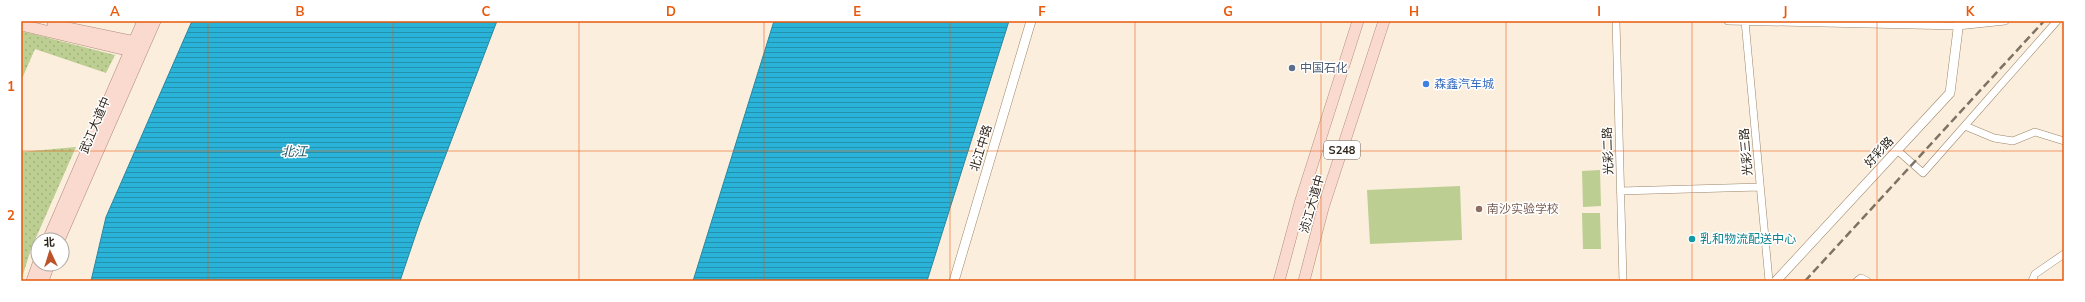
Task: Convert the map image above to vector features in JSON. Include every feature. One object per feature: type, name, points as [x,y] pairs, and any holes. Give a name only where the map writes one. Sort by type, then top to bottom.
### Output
[{"type":"main road","points":[[32,21],[143,49]]},
{"type":"main road","name":"武江大道中","points":[[51,232],[143,21]]},
{"type":"main road","name":"武江大道中","points":[[63,232],[155,21]]},
{"type":"main road","name":"浈江大道中","points":[[1279,281],[1300,203],[1358,21]]},
{"type":"main road","name":"浈江大道中","points":[[1304,281],[1323,208],[1384,21]]},
{"type":"main road","points":[[21,26],[132,46]]},
{"type":"street","name":"北江中路","points":[[954,281],[1031,21]]},
{"type":"street","name":"光彩二路","points":[[1616,21],[1623,281]]},
{"type":"street","points":[[1728,21],[1959,24],[2005,21]]},
{"type":"street","name":"光彩三路","points":[[1745,21],[1769,281]]},
{"type":"street","points":[[1897,150],[1923,173],[2058,21],[2064,22]]},
{"type":"street","name":"好彩路","points":[[1776,281],[1950,93],[1959,24]]},
{"type":"street","points":[[1965,126],[1994,138],[2013,141],[2035,132],[2064,141]]},
{"type":"street","points":[[1620,191],[1760,187]]},
{"type":"street","points":[[2032,281],[2035,274],[2064,254]]},
{"type":"street","points":[[1858,281],[1861,278],[1867,281]]},
{"type":"green space","points":[[21,31],[115,55],[106,73],[35,49],[21,81]]},
{"type":"green space","points":[[76,147],[38,232],[30,232],[30,252],[21,281],[21,152]]},
{"type":"green space","points":[[1600,170],[1601,206],[1583,207],[1582,171]]},
{"type":"green space","points":[[1460,186],[1462,240],[1370,244],[1367,190]]},
{"type":"green space","points":[[1582,213],[1600,213],[1601,249],[1583,249]]},
{"type":"water","name":"北江","points":[[192,21],[497,21],[420,222],[400,281],[91,281],[106,217]]},
{"type":"water","points":[[774,21],[1009,21],[927,281],[693,281]]},
{"type":"railway","points":[[1805,281],[2044,21]]},
{"type":"place","name":"中国石化","points":[[1292,68]]},
{"type":"place","name":"森鑫汽车城","points":[[1426,84]]},
{"type":"place","name":"南沙实验学校","points":[[1479,209]]},
{"type":"place","name":"乳和物流配送中心","points":[[1692,239]]}]
